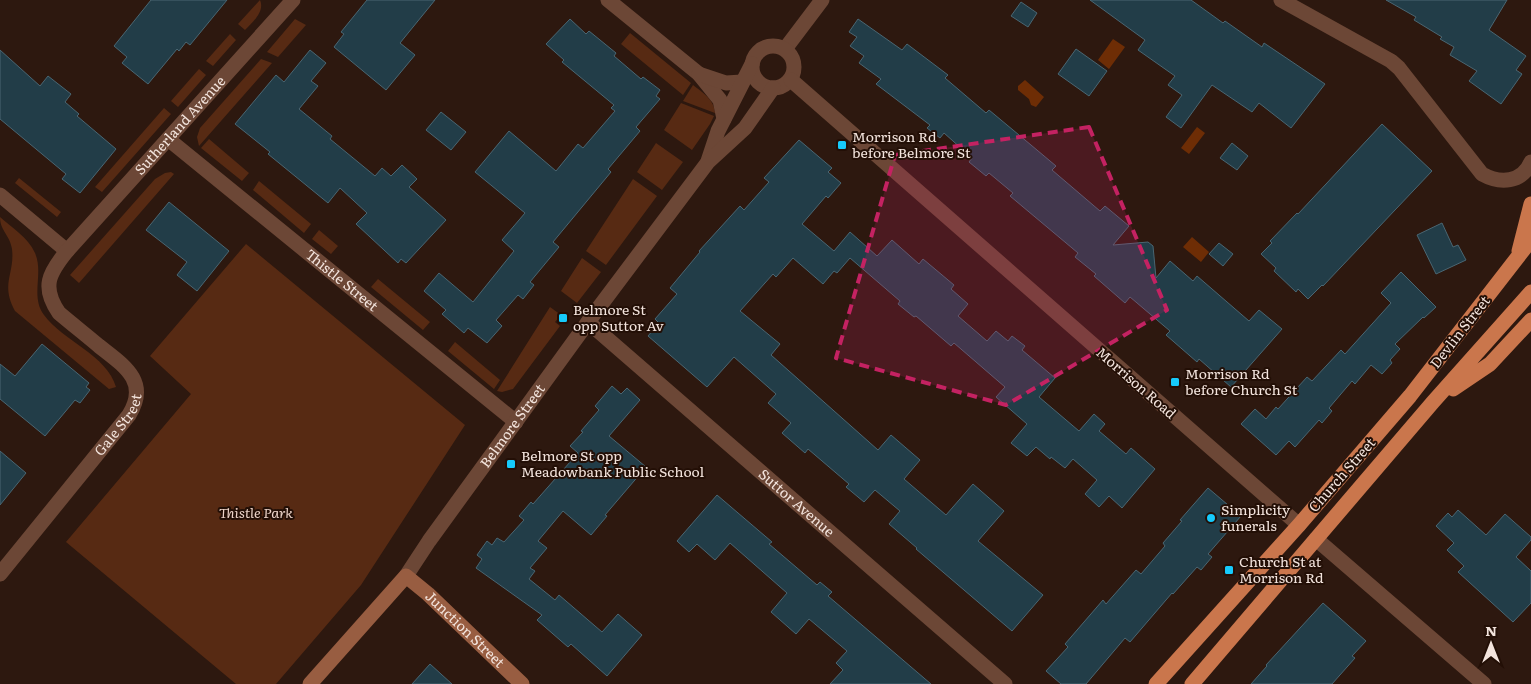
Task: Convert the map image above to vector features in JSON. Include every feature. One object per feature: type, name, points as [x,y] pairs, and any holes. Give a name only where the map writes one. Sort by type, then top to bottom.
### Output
[{"type":"highway","points":[[1518,258],[1531,204]]},
{"type":"highway","name":"Devlin Street","points":[[1388,422],[1531,240]]},
{"type":"highway","name":"Devlin Street","points":[[1410,429],[1531,292]]},
{"type":"highway","points":[[1433,402],[1490,364],[1531,320]]},
{"type":"highway","name":"Church Street","points":[[1156,684],[1299,525],[1388,422]]},
{"type":"highway","name":"Church Street","points":[[1192,684],[1410,429]]},
{"type":"highway","name":"Morrison Road","points":[[1299,525],[1316,539]]},
{"type":"main road","name":"Belmore Street","points":[[310,684],[406,576]]},
{"type":"main road","name":"Junction Street","points":[[406,576],[428,594],[522,684]]},
{"type":"street","points":[[608,0],[700,74],[720,100],[724,119]]},
{"type":"street","points":[[785,49],[822,0]]},
{"type":"street","points":[[1281,0],[1391,61],[1482,174],[1492,179],[1503,181],[1514,179],[1523,173],[1531,162]]},
{"type":"street","name":"Sutherland Avenue","points":[[67,252],[289,1]]},
{"type":"street","points":[[778,46],[785,49],[794,60],[795,66],[791,80],[779,87],[773,88],[766,87],[755,78],[752,72],[752,64],[758,52],[764,48],[778,46]]},
{"type":"street","name":"Belmore Street","points":[[708,162],[724,119],[752,64]]},
{"type":"street","points":[[700,74],[726,83],[742,82]]},
{"type":"street","name":"Morrison Road","points":[[791,80],[1299,525]]},
{"type":"street","name":"Belmore Street","points":[[406,576],[429,541],[588,322],[708,162],[745,128],[773,88]]},
{"type":"street","name":"Thistle Street","points":[[168,140],[516,422]]},
{"type":"street","points":[[0,195],[67,252]]},
{"type":"street","name":"Gale Street","points":[[0,574],[129,415],[136,400],[136,383],[128,369],[54,307],[49,290],[49,282],[55,265],[67,252]]},
{"type":"street","name":"Suttor Avenue","points":[[588,322],[1005,684]]},
{"type":"street","name":"Morrison Road","points":[[1316,539],[1484,684]]},
{"type":"highlighted area","points":[[1089,127],[1167,310],[1006,405],[836,358],[895,155]]},
{"type":"green space","points":[[260,0],[260,12],[245,30],[238,24]]},
{"type":"green space","points":[[295,19],[306,25],[278,57],[267,52]]},
{"type":"green space","points":[[630,33],[691,83],[683,95],[621,44]]},
{"type":"green space","points":[[230,34],[236,40],[213,66],[206,61]]},
{"type":"green space","points":[[261,59],[272,63],[199,146],[197,137],[200,128]]},
{"type":"green space","points":[[199,69],[206,75],[178,107],[171,101]]},
{"type":"green space","points":[[693,85],[710,100],[715,113],[683,101]]},
{"type":"green space","points":[[681,103],[714,116],[692,150],[664,130]]},
{"type":"green space","points":[[164,108],[171,114],[102,192],[95,187]]},
{"type":"green space","points":[[209,139],[249,173],[242,181],[201,148]]},
{"type":"green space","points":[[656,143],[683,162],[662,190],[637,172]]},
{"type":"green space","points":[[171,172],[174,174],[79,283],[70,275],[155,179]]},
{"type":"green space","points":[[19,178],[61,212],[57,217],[15,183]]},
{"type":"green space","points":[[633,179],[657,196],[606,265],[586,251]]},
{"type":"green space","points":[[259,181],[311,224],[304,233],[253,190]]},
{"type":"green space","points":[[0,217],[24,237],[35,253],[38,269],[38,300],[44,315],[62,333],[104,366],[116,387],[109,389],[15,311],[8,286],[12,265],[12,249],[0,222]]},
{"type":"green space","points":[[319,230],[338,246],[331,254],[312,239]]},
{"type":"green space","name":"Thistle Park","points":[[246,244],[465,425],[361,585],[276,684],[236,684],[66,542],[191,394],[150,356]]},
{"type":"green space","points":[[582,258],[601,272],[577,303],[561,291]]},
{"type":"green space","points":[[378,279],[430,322],[423,330],[371,287]]},
{"type":"green space","points":[[550,307],[561,315],[555,322],[560,326],[513,389],[502,392],[497,391]]},
{"type":"green space","points":[[455,342],[500,380],[494,389],[448,351]]},
{"type":"shaded area","points":[[1113,39],[1125,47],[1109,69],[1098,60]]},
{"type":"shaded area","points":[[1025,80],[1044,97],[1036,107],[1031,105],[1029,99],[1018,90],[1018,86]]},
{"type":"shaded area","points":[[1197,127],[1205,133],[1189,154],[1181,148]]},
{"type":"shaded area","points":[[1192,237],[1209,252],[1201,262],[1183,247]]},
{"type":"building","points":[[151,0],[227,0],[190,45],[186,42],[179,51],[177,49],[148,84],[122,63],[127,57],[114,46]]},
{"type":"building","points":[[367,0],[435,0],[400,43],[415,55],[386,90],[334,47],[344,34],[341,32]]},
{"type":"building","points":[[1090,0],[1191,0],[1223,23],[1225,21],[1262,47],[1264,43],[1325,84],[1291,128],[1259,103],[1252,112],[1212,85],[1181,128],[1166,117],[1182,95],[1168,85],[1175,76],[1138,50],[1145,40]]},
{"type":"building","points":[[1386,0],[1507,0],[1489,30],[1526,56],[1516,70],[1522,74],[1501,104],[1469,81],[1477,71],[1450,55],[1454,47],[1440,39],[1442,37],[1414,20],[1416,17]]},
{"type":"building","points":[[1021,2],[1037,13],[1028,27],[1011,16]]},
{"type":"building","points":[[570,19],[586,34],[589,31],[616,53],[614,56],[641,79],[643,77],[660,90],[656,96],[660,99],[636,127],[640,131],[608,169],[611,172],[553,242],[559,247],[530,282],[534,285],[523,299],[518,295],[496,320],[502,326],[487,343],[468,328],[464,333],[442,314],[446,310],[424,291],[439,273],[473,302],[514,251],[502,240],[525,213],[475,172],[509,131],[556,171],[578,144],[583,148],[615,111],[611,108],[614,105],[562,62],[564,60],[546,44]]},
{"type":"building","points":[[858,19],[902,50],[907,44],[948,75],[945,78],[986,113],[989,110],[1056,166],[1052,170],[1100,211],[1105,206],[1129,226],[1113,245],[1148,242],[1153,246],[1156,278],[1170,261],[1193,281],[1197,276],[1249,321],[1259,310],[1282,329],[1231,387],[1199,359],[1197,362],[1166,335],[1170,331],[1130,297],[1125,303],[1094,276],[1096,274],[1075,257],[1078,253],[1010,196],[1013,193],[989,173],[986,176],[969,162],[972,158],[944,133],[940,138],[927,128],[930,125],[876,84],[881,79],[859,63],[864,56],[850,46],[857,37],[849,32]]},
{"type":"building","points":[[1076,49],[1107,71],[1089,96],[1058,74]]},
{"type":"building","points":[[0,50],[40,86],[48,76],[71,94],[65,102],[79,114],[77,116],[116,149],[80,193],[62,179],[66,174],[0,119]]},
{"type":"building","points":[[310,50],[326,63],[311,81],[318,86],[299,109],[332,136],[330,139],[375,176],[382,168],[391,176],[402,165],[417,179],[409,187],[446,220],[406,263],[401,259],[398,263],[356,224],[367,213],[340,188],[328,203],[235,124],[276,75],[284,82]]},
{"type":"building","points":[[441,112],[466,132],[451,150],[426,130]]},
{"type":"building","points":[[1382,124],[1432,171],[1323,286],[1308,299],[1298,289],[1296,292],[1274,271],[1276,268],[1261,254],[1272,243],[1270,241],[1298,214]]},
{"type":"building","points":[[799,140],[832,168],[828,172],[841,183],[828,198],[826,196],[802,224],[834,251],[850,232],[877,256],[892,240],[919,264],[923,259],[954,285],[951,289],[968,304],[958,316],[987,341],[996,331],[1008,341],[1012,336],[1025,346],[1022,350],[1055,378],[1039,397],[1079,431],[1094,414],[1105,424],[1099,431],[1126,454],[1131,448],[1155,469],[1122,508],[1109,496],[1099,507],[1085,494],[1097,480],[1073,459],[1065,468],[1051,457],[1050,459],[1036,447],[1027,456],[1011,443],[1027,424],[996,397],[1005,387],[954,343],[951,346],[916,316],[914,317],[898,304],[900,301],[850,258],[837,273],[834,271],[823,284],[793,258],[776,277],[773,274],[740,311],[780,344],[771,355],[878,450],[891,435],[920,460],[904,479],[946,515],[973,484],[1004,511],[978,541],[1043,595],[1012,631],[889,524],[900,511],[875,490],[864,502],[846,487],[849,484],[808,449],[805,453],[782,433],[791,423],[768,403],[776,394],[734,357],[707,387],[648,336],[659,323],[655,319],[677,294],[670,288],[699,251],[740,206],[744,210],[769,182],[764,178]]},
{"type":"building","points":[[1232,143],[1248,156],[1237,170],[1220,158]]},
{"type":"building","points":[[169,202],[229,251],[197,291],[177,275],[187,262],[146,230]]},
{"type":"building","points":[[1442,223],[1453,247],[1458,245],[1466,260],[1436,274],[1417,235]]},
{"type":"building","points":[[1219,243],[1233,254],[1223,266],[1209,254]]},
{"type":"building","points":[[1401,272],[1436,307],[1395,344],[1400,349],[1390,360],[1392,363],[1382,374],[1371,365],[1355,384],[1352,381],[1329,408],[1332,411],[1322,423],[1319,420],[1295,447],[1289,441],[1276,455],[1241,424],[1255,409],[1266,419],[1276,407],[1278,409],[1307,377],[1312,381],[1341,350],[1345,354],[1391,303],[1381,293]]},
{"type":"building","points":[[42,344],[89,383],[86,387],[90,390],[80,403],[75,400],[45,436],[0,399],[0,364],[15,376]]},
{"type":"building","points":[[612,386],[621,394],[627,388],[640,400],[609,436],[646,467],[605,515],[607,516],[591,535],[563,511],[538,541],[547,548],[530,568],[535,571],[529,579],[555,600],[559,595],[602,632],[618,614],[642,635],[607,676],[571,644],[568,647],[537,620],[542,615],[476,568],[482,559],[477,555],[487,541],[492,545],[497,538],[504,542],[524,520],[519,516],[531,502],[533,504],[578,453],[570,446],[599,410],[595,406]]},
{"type":"building","points":[[0,451],[26,473],[0,505]]},
{"type":"building","points":[[1208,488],[1241,516],[1208,554],[1212,557],[1201,570],[1197,567],[1130,642],[1125,638],[1086,684],[1061,684],[1046,671],[1068,647],[1065,644],[1103,600],[1106,604],[1136,570],[1141,574],[1165,546],[1163,543],[1182,521],[1180,520]]},
{"type":"building","points":[[717,495],[772,542],[769,544],[817,585],[820,582],[832,592],[828,596],[931,684],[830,684],[843,670],[836,663],[847,651],[809,619],[796,634],[771,612],[787,593],[730,543],[715,560],[697,544],[689,552],[677,541]]},
{"type":"building","points":[[1458,510],[1486,535],[1505,514],[1531,537],[1531,540],[1516,557],[1531,571],[1531,603],[1513,622],[1458,572],[1464,566],[1447,550],[1454,543],[1436,526],[1448,513],[1452,517]]},
{"type":"building","points":[[1323,603],[1366,641],[1352,656],[1355,658],[1332,684],[1251,684],[1266,665]]},
{"type":"building","points":[[430,664],[452,684],[412,684]]},
{"type":"place","name":"Morrison Rd before Belmore St","points":[[842,145]]},
{"type":"place","name":"Belmore St opp Suttor Av","points":[[563,318]]},
{"type":"place","name":"Morrison Rd before Church St","points":[[1175,382]]},
{"type":"place","name":"Belmore St opp Meadowbank Public School","points":[[511,464]]},
{"type":"place","name":"Simplicity funerals","points":[[1211,518]]},
{"type":"place","name":"Church St at Morrison Rd","points":[[1229,570]]}]
